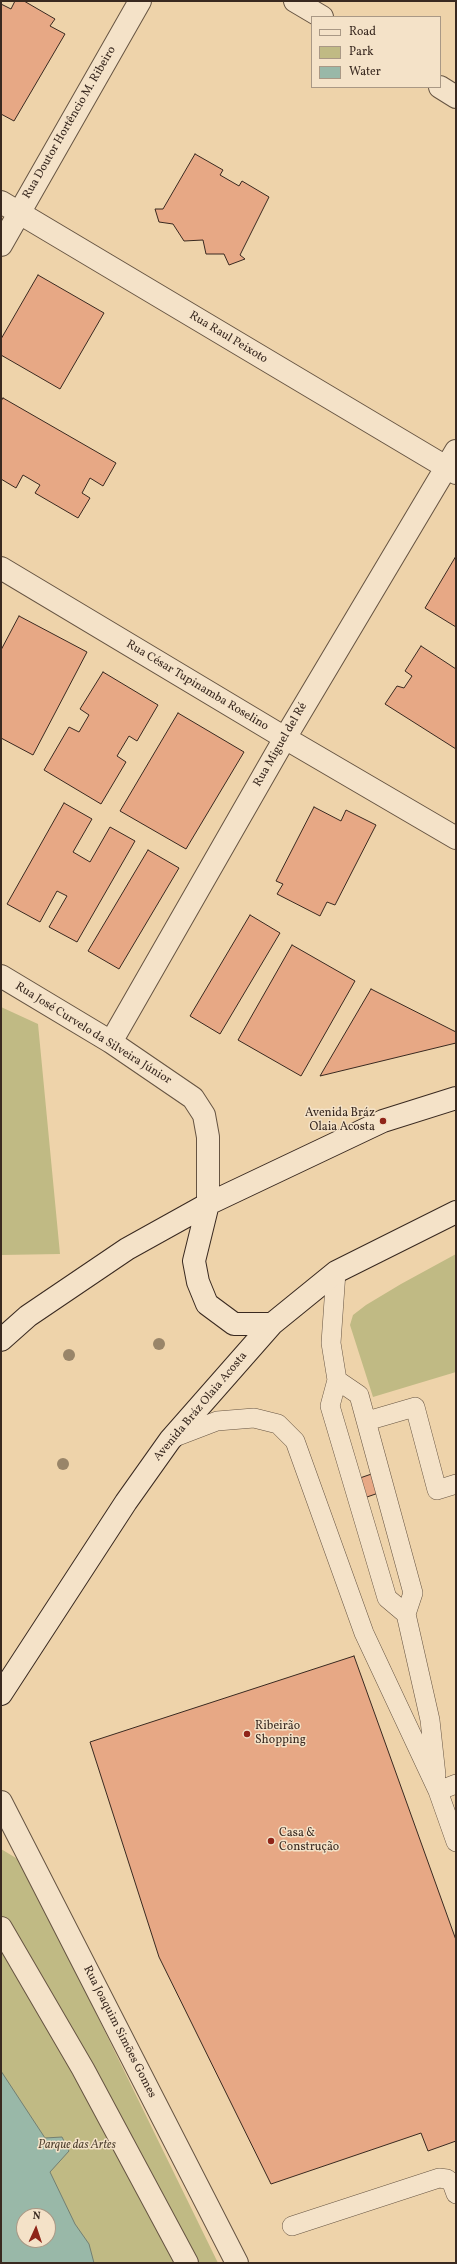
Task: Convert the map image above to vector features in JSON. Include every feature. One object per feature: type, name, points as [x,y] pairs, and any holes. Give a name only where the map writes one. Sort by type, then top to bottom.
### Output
[{"type":"street","name":"Rua Doutor Hortêncio M. Ribeiro","points":[[1,246],[140,1]]},
{"type":"street","points":[[295,1],[320,16]]},
{"type":"street","points":[[441,88],[456,97]]},
{"type":"street","name":"Rua Raul Peixoto","points":[[1,202],[19,214],[453,464]]},
{"type":"street","name":"Rua Miguel del Ré","points":[[111,1042],[284,738],[453,464]]},
{"type":"street","name":"Rua César Tupinamba Roselino","points":[[1,568],[284,738],[456,838]]},
{"type":"street","name":"Rua José Curvelo da Silveira Júnior","points":[[1,976],[111,1042],[193,1098],[204,1115],[208,1137],[208,1204],[194,1261],[198,1282],[207,1304],[234,1324],[272,1324]]},
{"type":"street","points":[[1,1340],[28,1316],[128,1249],[208,1204],[383,1121],[456,1098]]},
{"type":"street","name":"Avenida Bráz Olaia Acosta","points":[[1,1694],[126,1502],[170,1440],[272,1324],[336,1272],[410,1233],[456,1212]]},
{"type":"street","name":"Rua Joaquim Simões Gomes","points":[[1,1802],[236,2263]]},
{"type":"street","points":[[1,1928],[84,2069],[187,2263]]},
{"type":"lane","points":[[336,1272],[331,1344],[337,1380],[330,1406],[386,1598],[406,1614]]},
{"type":"lane","points":[[337,1380],[359,1395],[413,1593],[406,1614],[430,1720],[438,1791]]},
{"type":"lane","points":[[367,1421],[415,1408],[437,1490],[456,1484]]},
{"type":"lane","points":[[170,1440],[217,1421],[254,1418],[278,1424],[295,1441],[364,1633],[438,1791],[456,1842]]},
{"type":"lane","points":[[438,1791],[456,1784]]},
{"type":"lane","points":[[292,2226],[439,2178],[447,2179],[452,2183],[456,2194]]},
{"type":"green space","points":[[1,1007],[38,1024],[60,1254],[1,1255]]},
{"type":"green space","points":[[456,1254],[456,1372],[373,1397],[350,1325],[353,1315],[366,1305],[401,1284]]},
{"type":"green space","name":"Parque das Artes","points":[[1,1849],[16,1858],[24,1866],[218,2263],[1,2263]]},
{"type":"water","points":[[1,2071],[45,2138],[62,2137],[69,2151],[50,2172],[75,2224],[89,2244],[94,2263],[1,2263]]},
{"type":"building","points":[[15,1],[24,1],[55,19],[50,26],[65,34],[14,121],[1,114],[1,4],[11,9]]},
{"type":"building","points":[[195,154],[223,170],[220,175],[239,186],[242,181],[269,197],[240,255],[245,259],[229,265],[224,254],[206,254],[203,240],[184,241],[173,224],[159,222],[155,209],[163,209]]},
{"type":"building","points":[[38,275],[104,313],[60,389],[1,355],[1,339]]},
{"type":"building","points":[[3,398],[116,463],[103,486],[90,478],[82,493],[90,498],[78,518],[35,493],[40,485],[23,475],[16,488],[1,479],[1,401]]},
{"type":"building","points":[[456,556],[456,627],[425,608]]},
{"type":"building","points":[[19,616],[87,652],[33,755],[1,738],[1,650]]},
{"type":"building","points":[[421,646],[456,669],[456,749],[385,704],[397,686],[404,688],[412,676],[405,671]]},
{"type":"building","points":[[103,672],[158,705],[137,741],[129,736],[117,756],[126,762],[101,804],[44,770],[69,727],[79,732],[89,715],[80,709]]},
{"type":"building","points":[[178,713],[244,752],[186,849],[120,811]]},
{"type":"building","points":[[64,803],[92,819],[73,852],[90,862],[110,827],[135,841],[77,942],[49,927],[67,896],[57,891],[40,922],[7,904]]},
{"type":"building","points":[[314,807],[341,821],[346,810],[376,825],[335,905],[327,902],[320,916],[277,894],[283,884],[276,881]]},
{"type":"building","points":[[148,850],[179,868],[119,969],[88,951]]},
{"type":"building","points":[[250,915],[280,933],[220,1034],[190,1016]]},
{"type":"building","points":[[292,945],[355,981],[301,1076],[238,1040]]},
{"type":"building","points":[[371,989],[456,1032],[456,1043],[320,1076]]},
{"type":"building","points":[[386,1469],[393,1488],[364,1498],[357,1479]]},
{"type":"building","name":"Casa & Construção","points":[[354,1656],[456,1940],[456,2141],[428,2151],[421,2133],[271,2184],[159,1957],[90,1742]]},
{"type":"place","name":"Avenida Bráz Olaia Acosta","points":[[383,1121]]},
{"type":"place","name":"Ribeirão Shopping","points":[[247,1734]]},
{"type":"place","name":"Casa & Construção","points":[[271,1841]]}]
